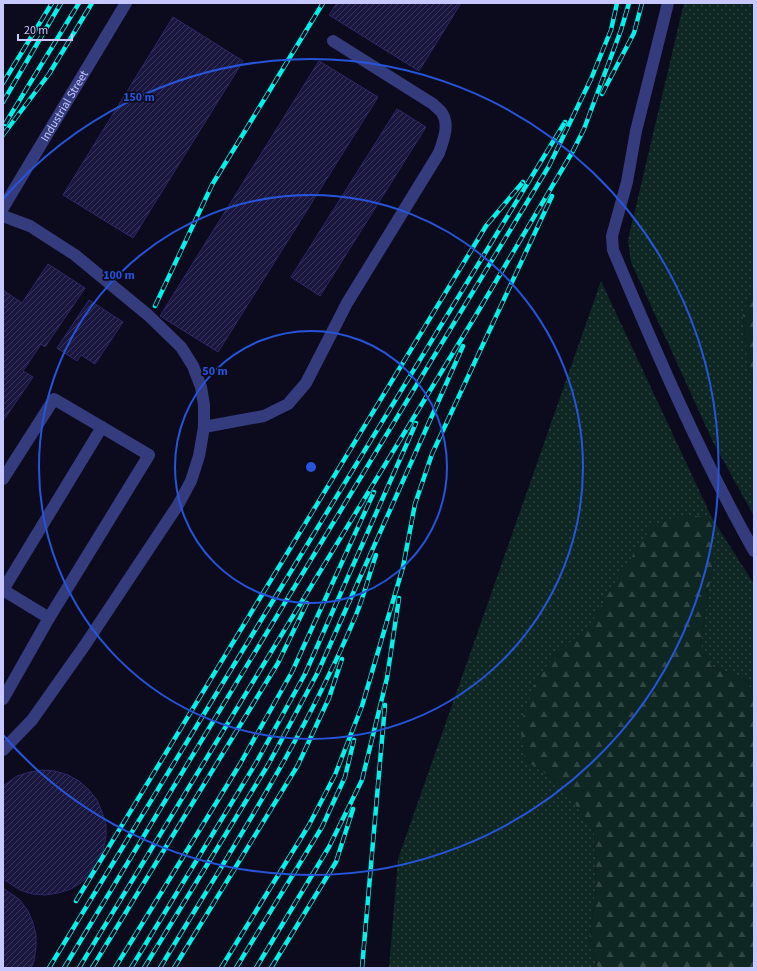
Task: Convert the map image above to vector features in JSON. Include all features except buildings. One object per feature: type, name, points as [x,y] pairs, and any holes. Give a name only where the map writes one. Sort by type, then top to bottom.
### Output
[{"type":"street","name":"Industrial Street","points":[[3,208],[126,3]]},
{"type":"street","points":[[668,3],[636,131],[627,182],[612,236],[614,250],[670,383],[754,551]]},
{"type":"street","points":[[204,428],[264,416],[288,404],[306,383],[347,303],[439,153],[444,139],[446,125],[442,113],[433,104],[333,41]]},
{"type":"street","points":[[3,216],[30,226],[75,255],[148,314],[181,347],[193,366],[201,387],[204,405],[204,428],[199,456],[190,481],[178,505],[90,638],[32,720],[3,750]]},
{"type":"street","points":[[3,479],[54,399],[149,455],[49,618],[3,699]]},
{"type":"street","points":[[49,618],[3,590],[102,427]]},
{"type":"green space","points":[[684,3],[754,3],[754,286],[743,315],[748,367],[754,383],[754,516],[713,442],[631,262],[628,240]]},
{"type":"green space","points":[[601,281],[712,518],[754,584],[754,690],[745,679],[711,666],[701,645],[714,560],[614,584],[590,626],[553,657],[535,684],[525,760],[562,785],[594,832],[596,886],[589,943],[598,968],[389,968],[398,859]]},
{"type":"green space","points":[[754,286],[754,383],[748,367],[743,315]]},
{"type":"green space","points":[[686,515],[712,518],[714,560],[701,645],[711,666],[745,679],[754,690],[754,968],[598,968],[589,943],[596,886],[594,832],[562,785],[525,760],[520,725],[535,684],[553,657],[590,625],[614,584],[652,526]]},
{"type":"railway","points":[[3,83],[52,3]]},
{"type":"railway","points":[[3,102],[61,3]]},
{"type":"railway","points":[[5,124],[79,3]]},
{"type":"railway","points":[[3,135],[49,74],[92,3]]},
{"type":"railway","points":[[155,306],[212,185],[323,3]]},
{"type":"railway","points":[[64,968],[549,166],[591,79],[611,30],[617,3]]},
{"type":"railway","points":[[79,968],[476,315],[573,151],[584,129],[621,30],[629,3]]},
{"type":"railway","points":[[602,94],[634,33],[642,3]]},
{"type":"railway","points":[[49,968],[565,122]]},
{"type":"railway","points":[[76,901],[486,226],[523,182]]},
{"type":"railway","points":[[221,968],[309,825],[335,775],[362,706],[403,567],[415,504],[432,454],[552,196]]},
{"type":"railway","points":[[144,968],[268,765],[318,672],[463,346]]},
{"type":"railway","points":[[131,968],[256,763],[305,674],[416,423]]},
{"type":"railway","points":[[115,968],[240,764],[292,672],[374,492]]},
{"type":"railway","points":[[160,968],[239,839],[313,707],[356,615],[376,555]]},
{"type":"railway","points":[[256,968],[329,847],[362,780],[387,678],[399,598]]},
{"type":"railway","points":[[92,968],[278,663],[307,603]]},
{"type":"railway","points":[[174,968],[298,765],[329,698],[342,659]]},
{"type":"railway","points":[[362,968],[385,705]]},
{"type":"railway","points":[[236,968],[322,827],[345,777],[354,740]]},
{"type":"railway","points":[[271,968],[336,862],[353,809]]}]
